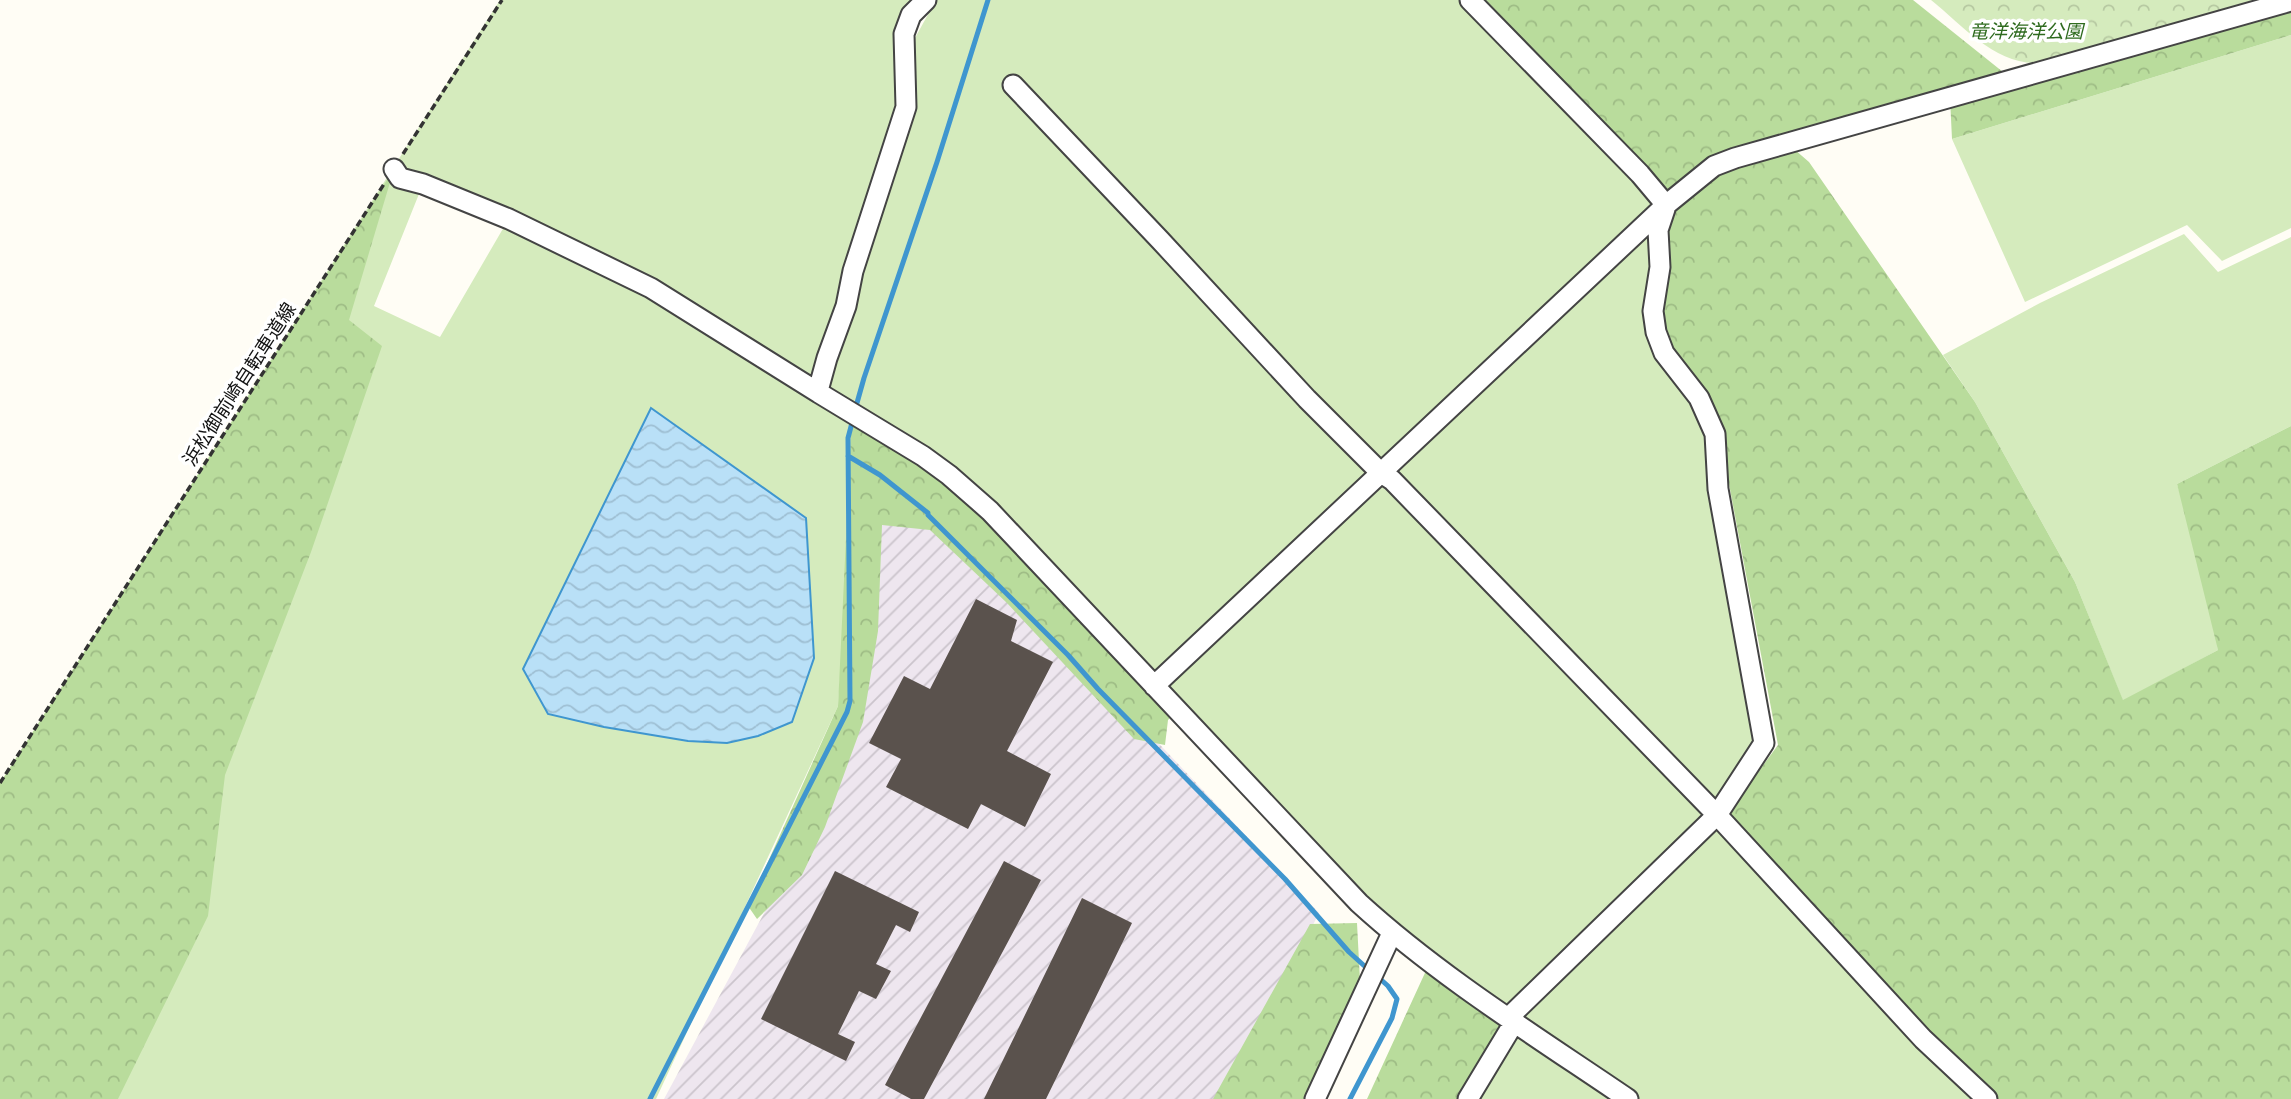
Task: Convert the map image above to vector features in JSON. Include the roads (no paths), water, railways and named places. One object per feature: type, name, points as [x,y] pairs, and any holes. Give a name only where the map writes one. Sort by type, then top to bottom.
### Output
[{"type":"street","points":[[819,393],[827,358],[846,306],[853,271],[906,107],[904,34],[911,15],[926,0]]},
{"type":"street","points":[[1470,0],[1667,205]]},
{"type":"street","points":[[1154,686],[1667,205],[1714,166],[2291,1]]},
{"type":"street","points":[[1013,85],[1307,399],[1381,473],[1392,480],[1717,815],[1923,1039],[1987,1099]]},
{"type":"street","points":[[394,169],[400,178],[423,184],[509,219],[651,288],[875,426],[949,475],[990,511],[1359,903],[1392,933],[1628,1099]]},
{"type":"street","points":[[1468,1099],[1512,1019],[1717,815],[1764,743],[1718,489],[1715,434],[1699,398],[1664,354],[1656,332],[1653,311],[1660,267],[1658,230],[1667,205]]},
{"type":"street","points":[[1315,1099],[1392,933]]},
{"type":"water","points":[[651,408],[806,518],[814,658],[792,722],[758,736],[727,743],[688,741],[604,727],[548,714],[523,669]]},
{"type":"waterway","points":[[855,410],[988,0]]},
{"type":"waterway","points":[[650,1099],[847,712],[850,701],[848,438],[853,419]]},
{"type":"waterway","points":[[848,456],[880,475],[928,513],[1285,879],[1349,952],[1370,971]]},
{"type":"waterway","points":[[1350,1099],[1392,1018],[1397,999],[1378,977]]},
{"type":"park label","name":"竜洋海洋公園","points":[[2026,31]]}]
